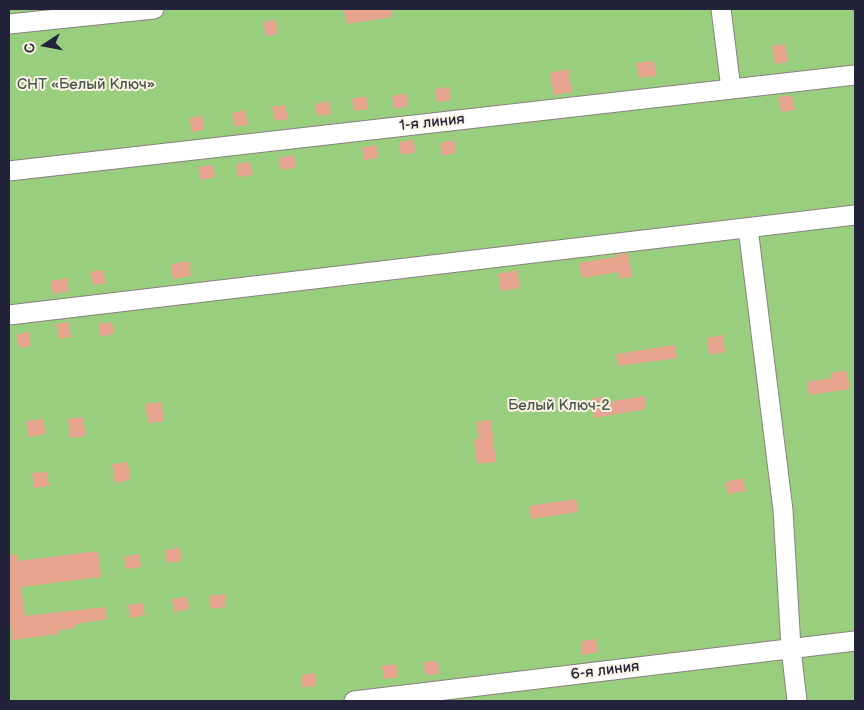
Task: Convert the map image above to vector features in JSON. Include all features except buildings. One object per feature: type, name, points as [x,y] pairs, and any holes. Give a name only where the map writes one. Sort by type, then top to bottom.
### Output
[{"type":"street","points":[[9,24],[154,9]]},
{"type":"street","points":[[721,9],[731,89]]},
{"type":"street","name":"1-я линия","points":[[9,171],[855,75]]},
{"type":"street","points":[[9,315],[855,216]]},
{"type":"street","points":[[748,228],[783,510],[797,701]]},
{"type":"street","name":"6-я линия","points":[[354,701],[855,641]]},
{"type":"green space","name":"Белый Ключ-2","points":[[9,9],[855,9],[855,701],[9,701]]},
{"type":"park label","name":"СНТ «Белый Ключ»","points":[[86,85]]}]
